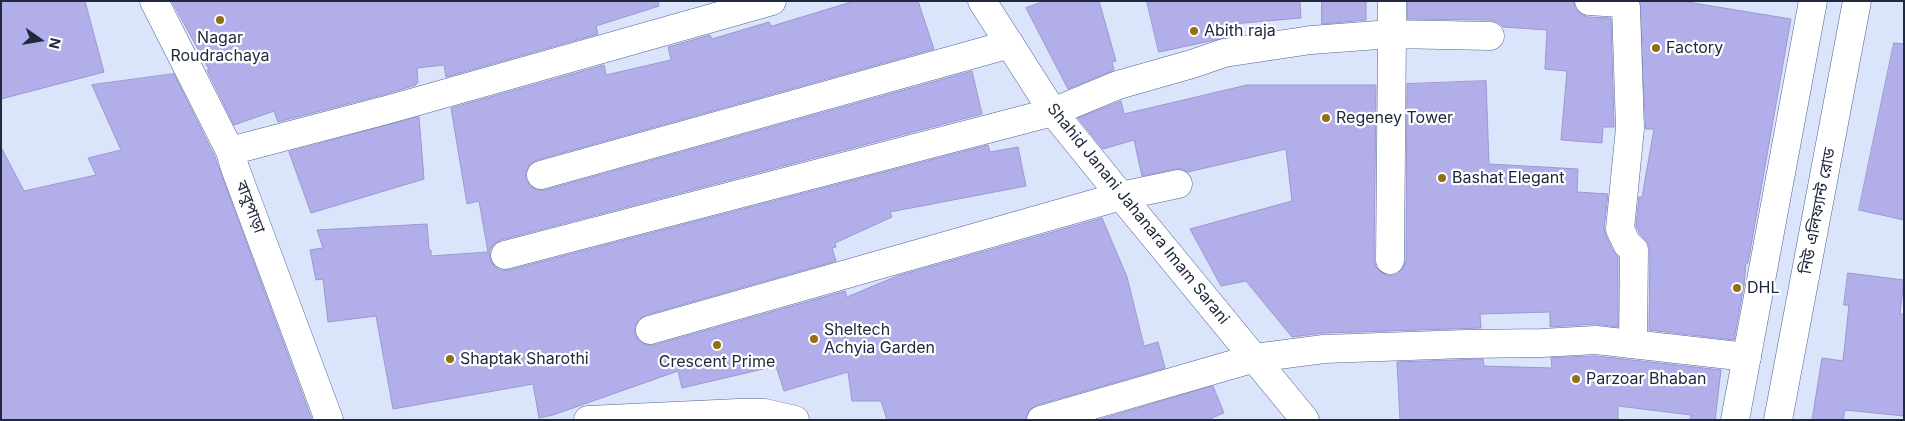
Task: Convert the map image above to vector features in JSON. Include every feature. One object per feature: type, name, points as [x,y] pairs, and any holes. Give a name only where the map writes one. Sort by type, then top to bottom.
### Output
[{"type":"main road","name":"বাবুপাড়া","points":[[154,1],[230,152],[329,420]]},
{"type":"main road","points":[[230,152],[390,109],[772,1]]},
{"type":"main road","name":"Shahid Janani Jahanara Imam Sarani","points":[[982,1],[1053,112],[1305,420]]},
{"type":"main road","points":[[1390,260],[1392,1]]},
{"type":"main road","points":[[1589,1],[1620,4],[1626,7],[1630,128],[1620,229],[1627,244],[1634,250],[1633,343]]},
{"type":"main road","points":[[1735,420],[1813,1]]},
{"type":"main road","name":"নিউ এলিফ্যান্ট রোড","points":[[1778,420],[1857,1]]},
{"type":"main road","points":[[505,255],[1053,112],[1118,85],[1224,53],[1311,40],[1392,34],[1490,36]]},
{"type":"main road","points":[[541,175],[1010,44]]},
{"type":"main road","points":[[650,330],[1121,196],[1178,184]]},
{"type":"main road","points":[[1041,420],[1255,358],[1324,349],[1596,340],[1747,357]]},
{"type":"main road","points":[[588,420],[738,414],[764,414],[796,420]]},
{"type":"building","points":[[1,1],[85,1],[104,72],[1,99]]},
{"type":"building","points":[[172,1],[658,1],[659,6],[596,26],[598,34],[446,77],[444,65],[417,68],[418,83],[416,85],[386,94],[278,122],[274,111],[234,125],[207,70],[209,70]]},
{"type":"building","points":[[855,1],[918,1],[934,49],[537,160],[530,164],[526,171],[526,180],[530,186],[537,190],[545,190],[972,71],[982,114],[501,240],[494,244],[490,250],[490,258],[494,266],[500,270],[509,270],[988,145],[990,152],[1018,147],[1026,186],[890,212],[892,217],[835,243],[836,247],[832,248],[836,261],[646,315],[639,319],[635,326],[635,335],[640,342],[646,345],[654,345],[845,291],[847,297],[897,276],[1102,218],[1127,277],[1144,346],[1158,342],[1165,368],[1037,405],[1029,410],[1026,420],[887,420],[881,401],[852,401],[848,372],[784,391],[776,366],[682,388],[678,371],[553,415],[539,418],[533,384],[393,409],[376,316],[328,322],[323,279],[316,280],[310,250],[323,248],[317,230],[427,224],[431,256],[488,252],[479,201],[467,204],[451,108],[604,65],[606,75],[671,60],[668,47],[710,35],[712,39],[769,22],[771,26]]},
{"type":"building","points":[[1045,1],[1099,1],[1116,61],[1112,62],[1114,70],[1068,89],[1026,8]]},
{"type":"building","name":"Abith raja","points":[[1147,1],[1300,1],[1301,18],[1232,24],[1234,36],[1159,52]]},
{"type":"building","points":[[1322,1],[1366,1],[1366,20],[1322,24]]},
{"type":"building","points":[[1408,1],[1574,1],[1575,8],[1581,14],[1588,17],[1611,18],[1614,127],[1603,127],[1602,143],[1561,140],[1567,71],[1545,69],[1547,30],[1503,27],[1498,22],[1490,20],[1408,19]]},
{"type":"building","points":[[1640,1],[1681,1],[1791,19],[1748,263],[1746,263],[1734,340],[1649,330],[1650,250],[1648,243],[1636,226],[1639,197],[1642,197],[1654,129],[1646,129]]},
{"type":"building","points":[[1894,43],[1904,44],[1904,220],[1859,210]]},
{"type":"building","points":[[174,74],[215,157],[312,420],[1,420],[1,147],[24,191],[96,175],[88,158],[121,150],[92,85]]},
{"type":"building","points":[[1486,81],[1489,164],[1578,169],[1577,192],[1608,194],[1604,228],[1613,251],[1618,257],[1618,327],[1595,324],[1550,327],[1550,312],[1480,314],[1481,328],[1323,333],[1292,337],[1246,281],[1221,286],[1190,229],[1292,201],[1286,149],[1188,172],[1182,169],[1175,169],[1142,176],[1134,140],[1103,149],[1078,118],[1121,101],[1124,114],[1247,85],[1376,85],[1374,260],[1376,267],[1382,273],[1390,276],[1397,274],[1403,268],[1406,260],[1407,84]]},
{"type":"building","points":[[419,117],[424,179],[311,213],[289,152]]},
{"type":"building","points":[[1848,273],[1904,280],[1900,314],[1904,314],[1904,416],[1845,410],[1843,420],[1812,420],[1822,358],[1843,361],[1849,305],[1844,305]]},
{"type":"building","points":[[1596,356],[1721,370],[1715,420],[1690,420],[1691,415],[1618,406],[1618,420],[1400,420],[1397,362],[1483,359],[1484,366],[1552,368],[1551,358]]},
{"type":"building","points":[[1213,386],[1224,413],[1207,420],[1098,420]]},
{"type":"place","name":"Nagar Roudrachaya","points":[[220,20]]},
{"type":"place","name":"Abith raja","points":[[1194,31]]},
{"type":"place","name":"Factory","points":[[1656,48]]},
{"type":"place","name":"Regeney Tower","points":[[1326,118]]},
{"type":"place","name":"Bashat Elegant","points":[[1442,178]]},
{"type":"place","name":"DHL","points":[[1737,288]]},
{"type":"place","name":"Sheltech Achyia Garden","points":[[814,339]]},
{"type":"place","name":"Crescent Prime","points":[[717,345]]},
{"type":"place","name":"Shaptak Sharothi","points":[[450,359]]},
{"type":"place","name":"Parzoar Bhaban","points":[[1576,379]]}]
